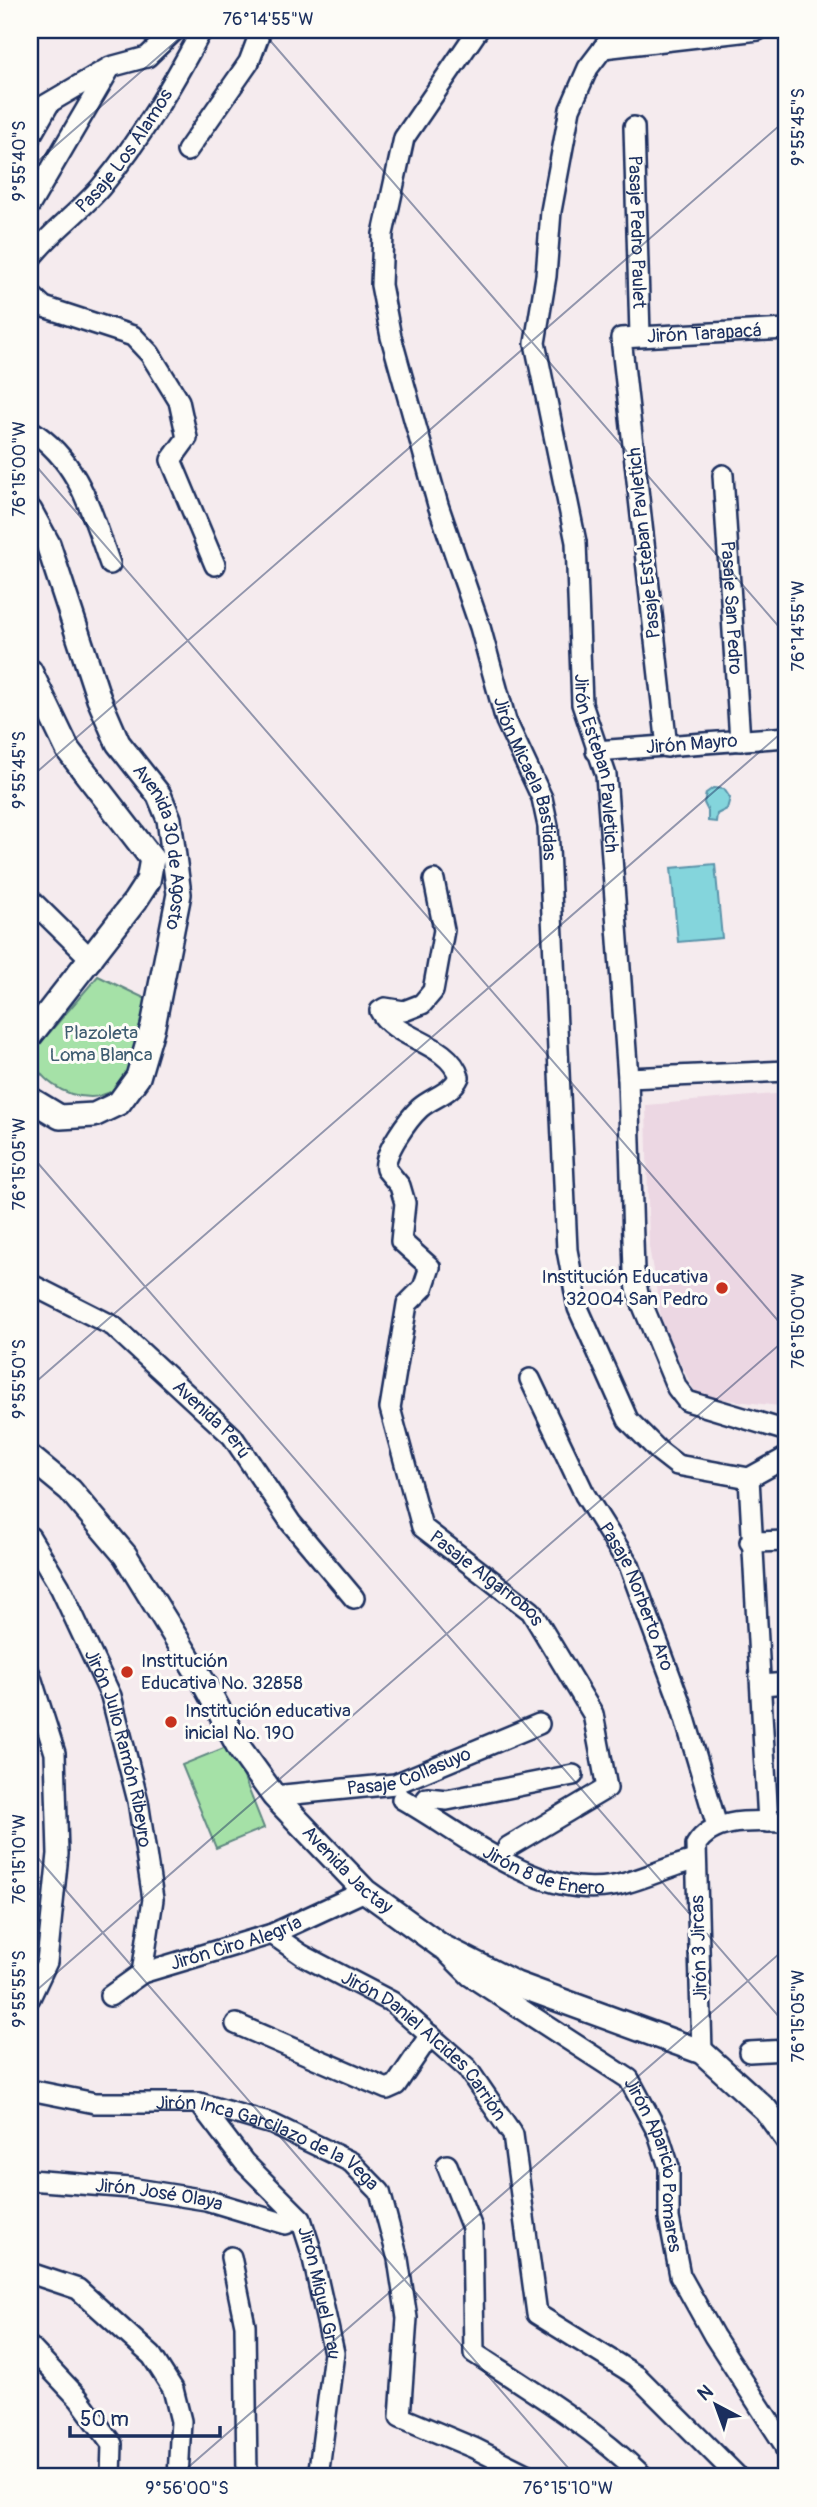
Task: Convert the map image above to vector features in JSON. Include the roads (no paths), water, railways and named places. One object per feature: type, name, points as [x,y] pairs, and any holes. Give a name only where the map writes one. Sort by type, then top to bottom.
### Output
[{"type":"street","points":[[30,114],[110,67],[147,57],[175,30]]},
{"type":"street","name":"Pasaje Los Álamos","points":[[30,259],[53,233],[80,211],[148,126],[202,30]]},
{"type":"street","points":[[187,151],[248,62],[261,30]]},
{"type":"street","name":"Jirón Micaela Bastidas","points":[[478,30],[404,138],[383,234],[381,285],[391,337],[438,505],[480,627],[506,721],[542,798],[548,826],[567,1250],[578,1308],[628,1420],[659,1451],[677,1465],[749,1478]]},
{"type":"street","name":"Jirón Esteban Pavletich","points":[[617,30],[577,87],[570,109],[551,211],[546,276],[535,343],[576,542],[582,704],[606,775],[628,1078],[634,1272],[638,1294],[677,1388],[687,1401],[787,1431]]},
{"type":"street","points":[[603,48],[758,30]]},
{"type":"street","points":[[30,205],[110,67]]},
{"type":"street","points":[[30,138],[50,103]]},
{"type":"street","name":"Pasaje Pedro Paulet","points":[[631,337],[634,127]]},
{"type":"street","points":[[30,294],[44,307],[133,337],[150,354],[179,401],[187,438],[172,460],[215,565]]},
{"type":"street","name":"Jirón Tarapacá","points":[[631,337],[787,329]]},
{"type":"street","name":"Pasaje Esteban Pavletich","points":[[631,337],[667,747]]},
{"type":"street","points":[[30,430],[70,464],[110,564]]},
{"type":"street","name":"Pasaje San Pedro","points":[[723,475],[740,741]]},
{"type":"street","name":"Avenida 30 de Agosto","points":[[30,510],[48,544],[99,699],[118,743],[159,795],[169,818],[179,894],[153,1026],[138,1077],[119,1103],[94,1115],[60,1117],[30,1099]]},
{"type":"street","points":[[30,671],[68,750],[152,859],[148,881],[92,960],[30,1037]]},
{"type":"street","name":"Jirón Mayro","points":[[596,751],[787,737]]},
{"type":"street","name":"Pasaje Algarrobos","points":[[434,880],[444,930],[433,991],[422,1004],[404,1011],[385,1008],[380,1012],[388,1021],[440,1052],[454,1066],[460,1077],[456,1085],[419,1109],[386,1155],[384,1164],[388,1174],[400,1186],[405,1203],[401,1241],[430,1267],[423,1288],[407,1304],[390,1408],[422,1527],[531,1611],[593,1714],[607,1788],[508,1847]]},
{"type":"street","points":[[30,898],[92,960]]},
{"type":"street","points":[[628,1078],[787,1071]]},
{"type":"street","name":"Avenida Perú","points":[[30,1284],[113,1326],[232,1436],[291,1523],[354,1598]]},
{"type":"street","name":"Pasaje Norberto Aro","points":[[530,1379],[585,1495],[629,1565],[681,1705],[717,1826]]},
{"type":"street","name":"Avenida Jactay","points":[[30,1457],[70,1490],[125,1555],[205,1685],[240,1749],[274,1796],[365,1891],[440,1946],[516,1984],[702,2052],[766,2110],[787,2139]]},
{"type":"street","points":[[717,1826],[778,1822],[762,1685],[758,1607],[750,1542],[749,1478],[787,1457]]},
{"type":"street","name":"Jirón Julio Ramón Ribeyro","points":[[30,1537],[60,1587],[111,1696],[138,1801],[153,1899],[142,1973]]},
{"type":"street","points":[[750,1542],[787,1541]]},
{"type":"street","points":[[30,1674],[55,1753],[58,1842],[47,1962],[30,1998]]},
{"type":"street","points":[[762,1685],[787,1683]]},
{"type":"street","name":"Pasaje Collasuyo","points":[[274,1796],[395,1784],[538,1724]]},
{"type":"street","points":[[427,1798],[447,1800],[573,1775]]},
{"type":"street","name":"Jirón 8 de Enero","points":[[402,1800],[444,1822],[495,1857],[535,1876],[567,1887],[613,1886],[695,1852],[701,1835],[717,1826]]},
{"type":"street","name":"Jirón 3 Jircas","points":[[695,1852],[702,2052]]},
{"type":"street","name":"Jirón Ciro Alegría","points":[[110,1996],[142,1973],[272,1934],[365,1891]]},
{"type":"street","name":"Jirón Daniel Alcides Carrión","points":[[272,1934],[302,1955],[392,2002],[467,2068],[513,2135],[537,2314],[637,2376],[738,2477]]},
{"type":"street","name":"Jirón Aparicio Pomares","points":[[440,1946],[470,1976],[629,2079],[658,2133],[668,2167],[669,2218],[680,2276],[714,2336],[785,2444],[787,2454]]},
{"type":"street","points":[[236,2024],[387,2089],[396,2085],[430,2035]]},
{"type":"street","points":[[749,2052],[787,2050]]},
{"type":"street","name":"Jirón Inca Garcilazo de la Vega","points":[[30,2090],[95,2104],[199,2104],[272,2124],[351,2162],[380,2192],[398,2259],[407,2318],[400,2417],[474,2448],[532,2477]]},
{"type":"street","name":"Jirón Miguel Grau","points":[[199,2104],[244,2162],[301,2220],[308,2240],[334,2353],[318,2477]]},
{"type":"street","points":[[447,2165],[471,2228],[474,2353],[565,2412],[621,2455],[644,2477]]},
{"type":"street","name":"Jirón José Olaya","points":[[30,2180],[130,2188],[206,2200],[286,2224]]},
{"type":"street","points":[[231,2257],[245,2325],[247,2477]]},
{"type":"street","points":[[30,2273],[78,2289],[152,2356],[173,2389],[181,2421],[178,2477]]},
{"type":"street","points":[[30,2347],[79,2399],[112,2444],[111,2477]]},
{"type":"water","points":[[713,788],[724,789],[730,798],[727,809],[717,814],[716,822],[708,821],[708,811],[704,803],[706,793]]},
{"type":"water","points":[[715,864],[722,938],[678,942],[671,868]]},
{"type":"place","name":"Institución Educativa 32004 San Pedro","points":[[722,1288]]},
{"type":"place","name":"Institución Educativa No. 32858","points":[[127,1672]]},
{"type":"place","name":"Institución educativa inicial No. 190","points":[[171,1722]]},
{"type":"park label","name":"Plazoleta Loma Blanca","points":[[101,1044]]}]
